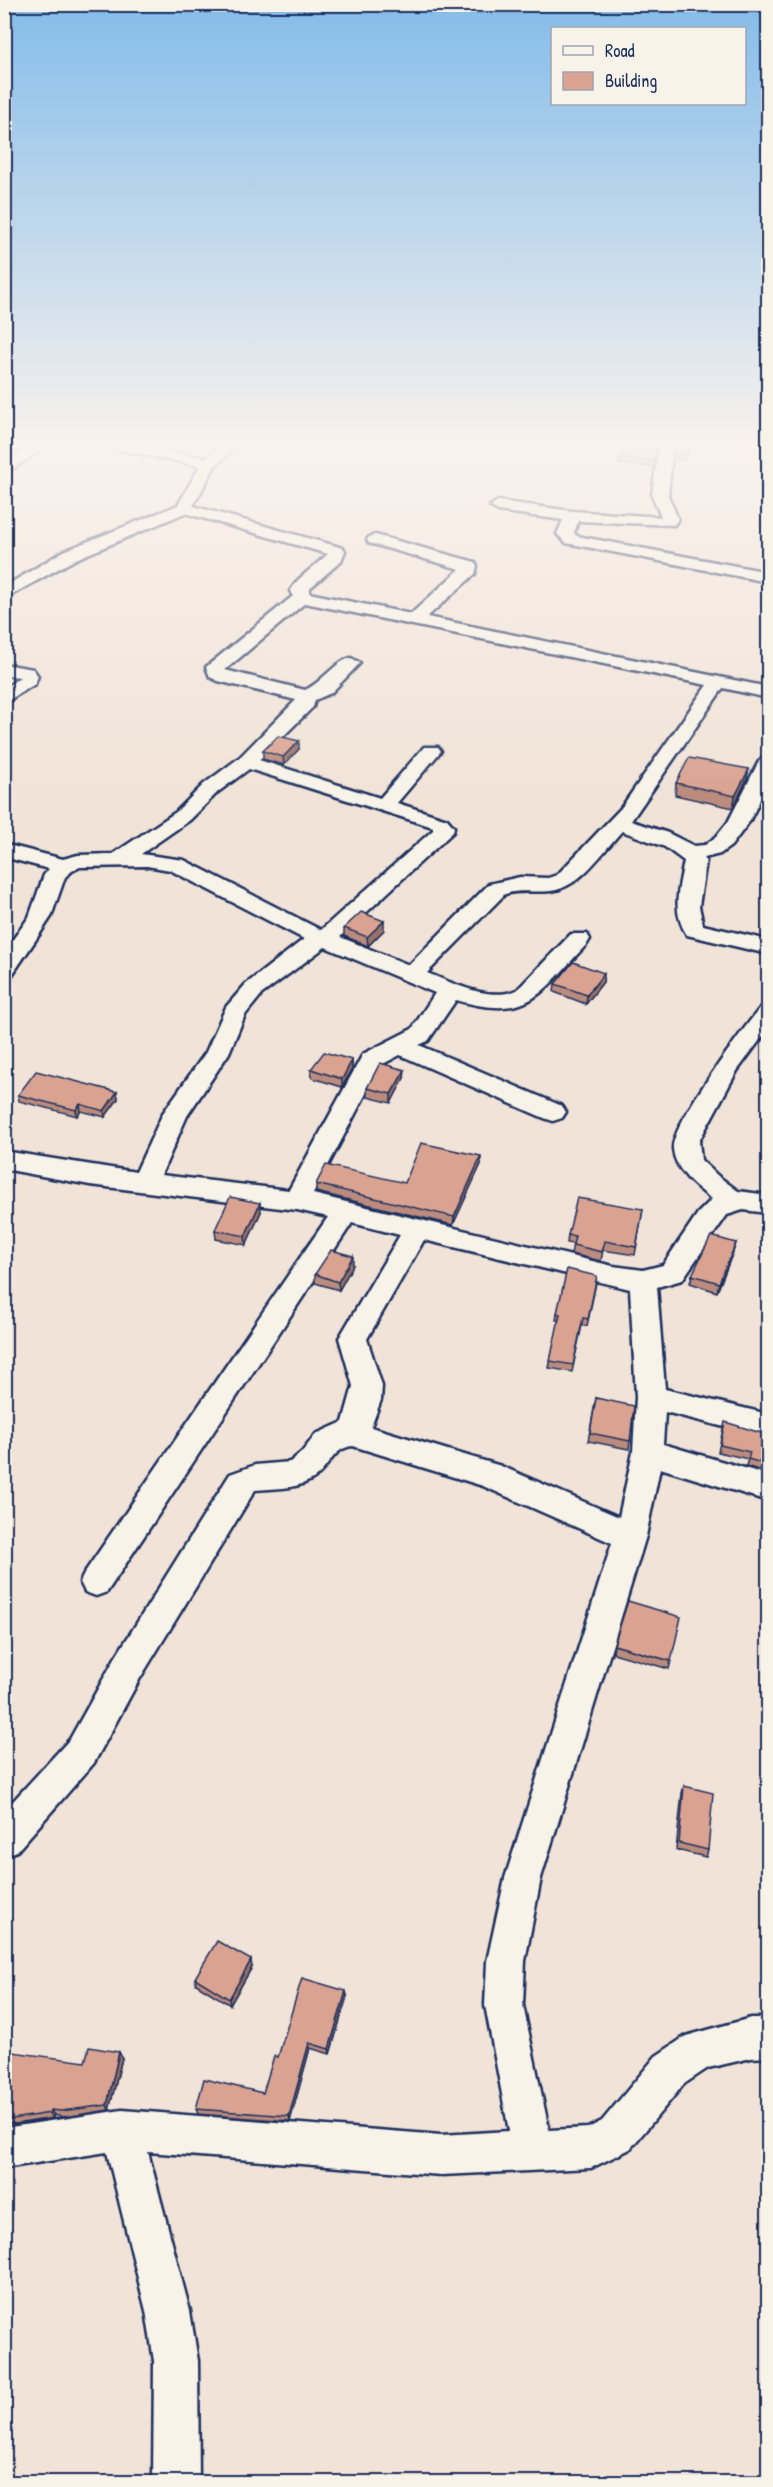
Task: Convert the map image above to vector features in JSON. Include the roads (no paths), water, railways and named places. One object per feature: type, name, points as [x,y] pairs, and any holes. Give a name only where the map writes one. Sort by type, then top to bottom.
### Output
[{"type":"street","points":[[4,594],[60,561]]},
{"type":"street","points":[[302,597],[299,591],[304,584],[330,561]]},
{"type":"street","points":[[413,621],[469,570],[469,566],[451,561]]},
{"type":"street","points":[[725,561],[768,576]]},
{"type":"street","points":[[302,597],[768,692]]},
{"type":"street","points":[[302,597],[215,667],[216,673],[305,697],[324,689],[351,663]]},
{"type":"street","points":[[4,669],[29,676],[28,681],[4,698]]},
{"type":"street","points":[[413,974],[497,889],[520,883],[560,884],[618,823],[718,682]]},
{"type":"street","points":[[118,860],[174,824],[211,788],[246,762],[306,703],[305,697]]},
{"type":"street","points":[[385,805],[431,751]]},
{"type":"street","points":[[145,1182],[160,1144],[176,1113],[217,1053],[234,1012],[254,990],[312,944],[323,940],[443,832],[444,827],[440,824],[246,762]]},
{"type":"street","points":[[618,823],[692,853],[712,850],[727,838],[749,802],[768,763]]},
{"type":"street","points":[[4,850],[64,866]]},
{"type":"street","points":[[692,853],[695,861],[687,914],[695,930],[768,947]]},
{"type":"street","points":[[4,970],[40,917],[55,875],[64,866],[78,861],[147,860],[185,869],[323,940],[337,943],[448,990],[505,1002],[515,1001],[525,995],[579,939]]},
{"type":"street","points":[[297,1200],[372,1060],[383,1052],[402,1047],[420,1035],[444,1002],[448,990]]},
{"type":"street","points":[[733,1201],[690,1166],[684,1153],[686,1141],[727,1067],[768,1013]]},
{"type":"street","points":[[402,1047],[553,1112]]},
{"type":"street","points":[[4,1160],[145,1182],[297,1200],[418,1227],[613,1276],[643,1280],[672,1273],[718,1208],[733,1201],[757,1201],[768,1204]]},
{"type":"street","points":[[96,1582],[347,1210]]},
{"type":"street","points":[[353,1434],[367,1395],[367,1378],[354,1354],[353,1338],[418,1227]]},
{"type":"street","points":[[533,2151],[504,2005],[506,1961],[524,1878],[630,1536],[648,1452],[651,1397],[643,1280]]},
{"type":"street","points":[[651,1397],[768,1426]]},
{"type":"street","points":[[4,1838],[82,1751],[127,1669],[241,1483],[249,1478],[287,1476],[302,1471],[330,1437],[339,1434],[353,1434],[490,1475],[630,1536]]},
{"type":"street","points":[[648,1452],[768,1488]]},
{"type":"street","points":[[4,2148],[122,2130],[441,2155],[591,2148],[616,2134],[670,2070],[700,2050],[751,2038],[768,2038]]},
{"type":"street","points":[[122,2130],[168,2311],[176,2361],[176,2482]]}]
